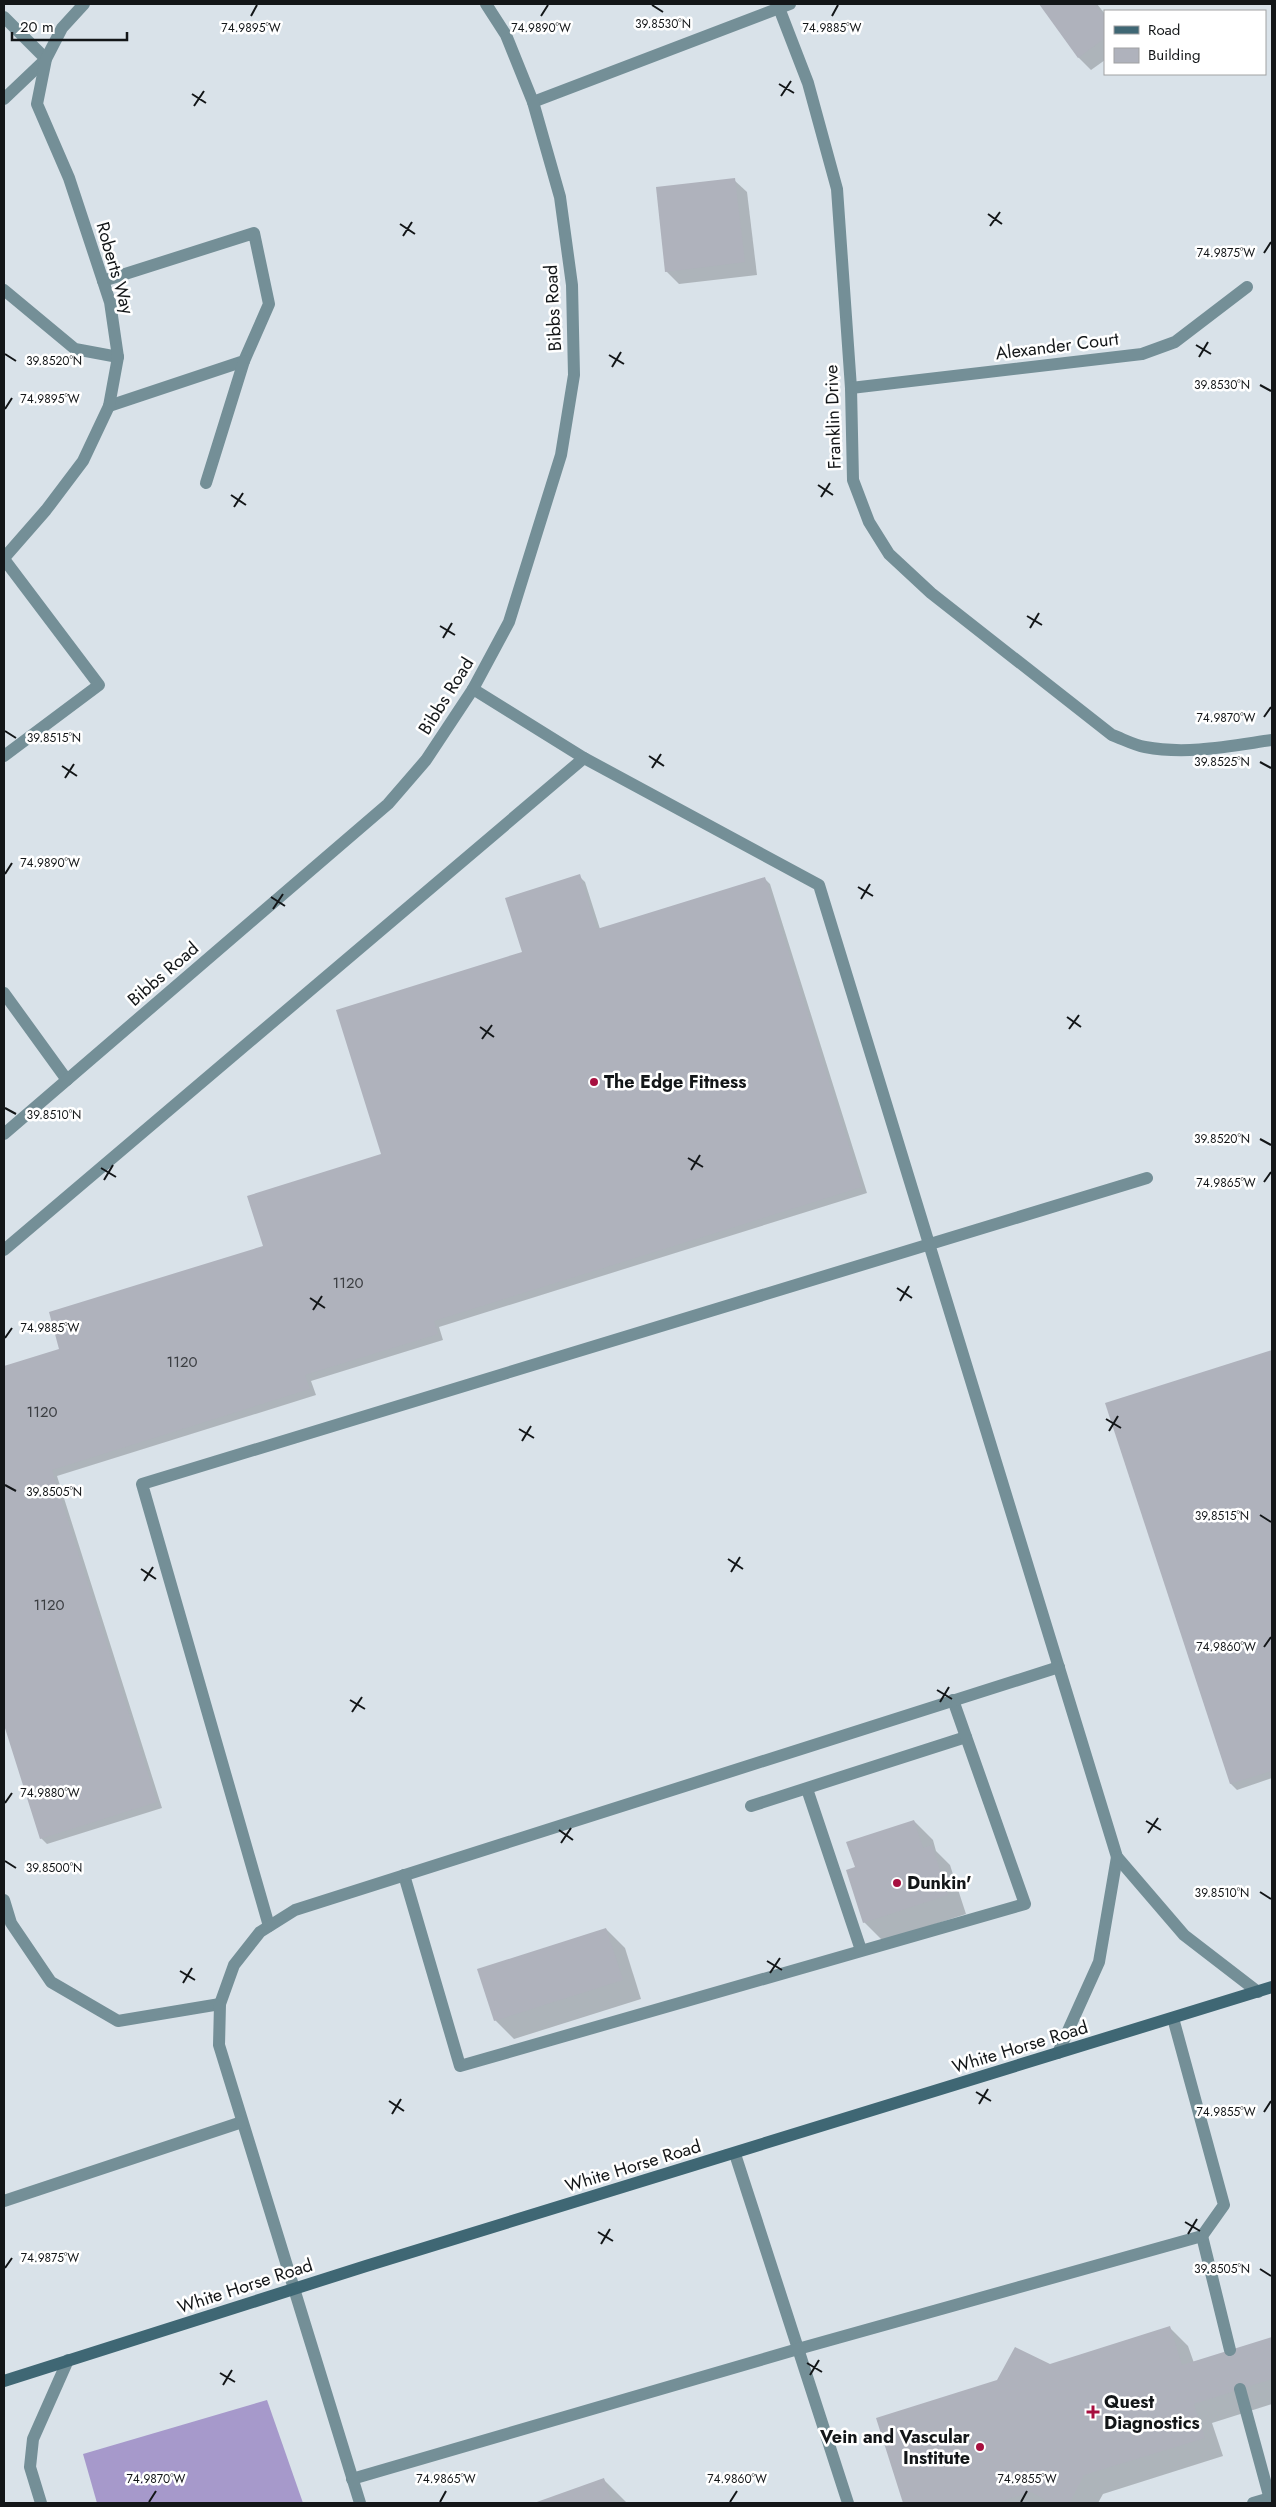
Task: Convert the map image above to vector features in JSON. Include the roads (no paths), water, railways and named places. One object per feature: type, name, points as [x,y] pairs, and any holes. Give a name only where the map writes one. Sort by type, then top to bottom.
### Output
[{"type":"main road","name":"White Horse Road","points":[[4,2381],[294,2289],[1272,1987]]},
{"type":"street","name":"Roberts Way","points":[[4,559],[46,510],[83,461],[109,406],[118,357],[110,302],[69,178],[37,104],[46,60],[62,28],[84,4]]},
{"type":"street","name":"Bibbs Road","points":[[4,1134],[388,804],[426,760],[473,688],[509,622],[562,455],[574,375],[572,285],[560,197],[533,102],[506,35],[486,4]]},
{"type":"street","name":"Franklin Drive","points":[[533,102],[785,6],[837,189],[851,388],[853,480],[869,522],[889,554],[931,593],[1112,735],[1143,747],[1176,751],[1222,748],[1272,740]]},
{"type":"street","points":[[4,17],[46,60],[4,99]]},
{"type":"street","points":[[103,281],[254,233],[269,304],[244,361],[206,483]]},
{"type":"street","name":"Alexander Court","points":[[851,388],[1142,354],[1175,342],[1247,287]]},
{"type":"street","points":[[4,290],[76,349],[118,357]]},
{"type":"street","points":[[109,406],[244,361]]},
{"type":"street","points":[[4,559],[99,686],[4,756]]},
{"type":"street","points":[[473,688],[584,758],[819,885],[1117,1857],[1184,1935],[1258,1992]]},
{"type":"street","points":[[4,1250],[584,758]]},
{"type":"street","points":[[4,993],[67,1080]]},
{"type":"street","points":[[269,1926],[142,1484],[1147,1178]]},
{"type":"street","points":[[360,2503],[218,2045],[220,2004],[234,1965],[260,1932],[295,1910],[1059,1667]]},
{"type":"street","points":[[404,1875],[460,2066],[1025,1904],[953,1700]]},
{"type":"street","points":[[750,1806],[966,1737]]},
{"type":"street","points":[[807,1789],[861,1950]]},
{"type":"street","points":[[1058,2053],[1099,1962],[1117,1857]]},
{"type":"street","points":[[4,1900],[11,1923],[51,1982],[118,2021],[220,2004]]},
{"type":"street","points":[[352,2478],[798,2349],[1202,2236],[1224,2205],[1173,2018]]},
{"type":"street","points":[[4,2201],[242,2122]]},
{"type":"street","points":[[735,2154],[848,2503]]},
{"type":"street","points":[[1202,2236],[1230,2350]]},
{"type":"street","points":[[41,2503],[30,2467],[33,2439],[68,2360]]},
{"type":"street","points":[[1240,2389],[1271,2501],[1253,2503]]},
{"type":"place","name":"The Edge Fitness","points":[[594,1082]]},
{"type":"place","name":"Dunkin'","points":[[897,1883]]},
{"type":"place","name":"Quest Diagnostics","points":[[1093,2412]]},
{"type":"place","name":"Vein and Vascular Institute","points":[[980,2447]]}]
